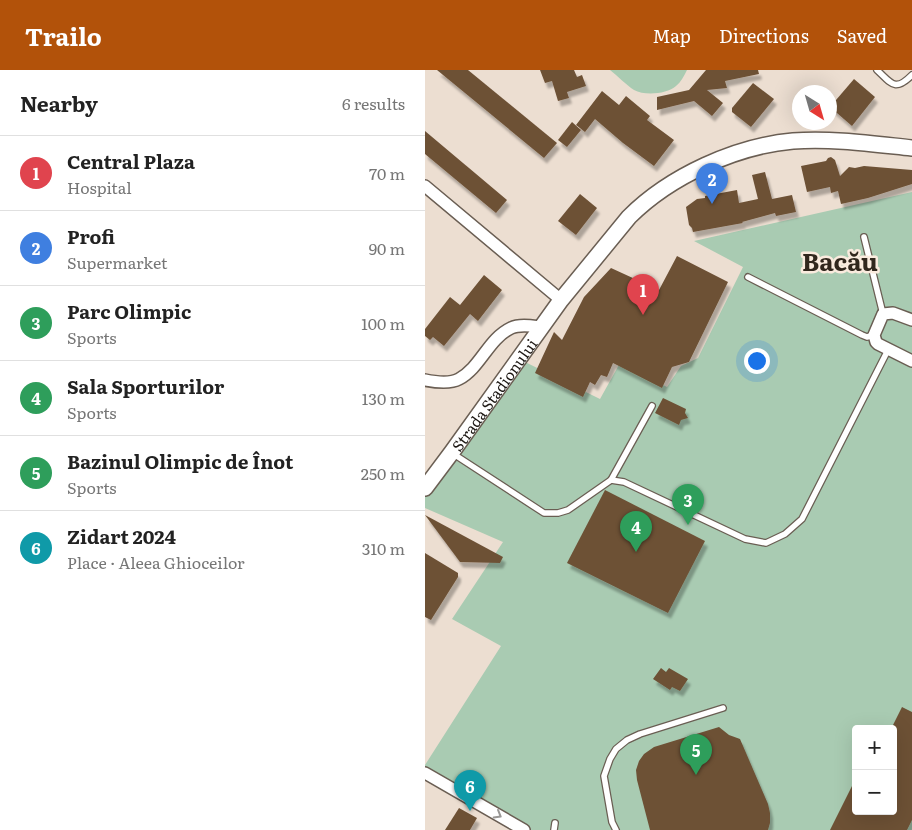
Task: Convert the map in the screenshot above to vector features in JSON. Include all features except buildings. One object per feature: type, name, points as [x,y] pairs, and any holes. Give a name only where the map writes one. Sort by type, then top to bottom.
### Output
[{"type":"street","name":"Strada Stadionului","points":[[425,488],[561,300],[629,217],[669,185],[701,167],[741,152],[793,141],[858,142],[912,148]]},
{"type":"street","points":[[425,186],[561,300]]},
{"type":"street","points":[[912,320],[893,313],[883,314],[874,336],[876,342],[888,350],[912,361]]},
{"type":"street","points":[[425,380],[439,382],[458,380],[475,367],[495,339],[512,327],[541,326]]},
{"type":"street","points":[[425,773],[524,830]]},
{"type":"lane","points":[[877,70],[895,86],[902,84],[912,75]]},
{"type":"lane","points":[[864,237],[883,314]]},
{"type":"lane","points":[[748,277],[867,337],[874,336]]},
{"type":"lane","points":[[611,480],[624,482],[745,539],[766,543],[785,534],[803,519],[888,350]]},
{"type":"lane","points":[[452,452],[544,512],[558,513],[568,510],[611,480],[652,406]]},
{"type":"lane","points":[[616,830],[612,822],[604,776],[616,749],[627,740],[640,734],[723,708]]},
{"type":"lane","points":[[553,830],[555,823]]},
{"type":"green space","points":[[610,70],[687,70],[684,77],[672,89],[662,92],[644,93],[628,86]]},
{"type":"green space","points":[[912,192],[912,830],[526,830],[425,767],[501,646],[452,619],[503,542],[425,508],[425,488],[519,359],[600,399],[620,363],[667,387],[681,366],[698,358],[743,267],[694,241]]},
{"type":"place","name":"Profi","points":[[712,204]]},
{"type":"place","name":"Central Plaza","points":[[643,315]]},
{"type":"place","name":"Parc Olimpic","points":[[688,525]]},
{"type":"place","name":"Sala Sporturilor","points":[[636,552]]},
{"type":"place","name":"Bazinul Olimpic de Înot","points":[[696,775]]},
{"type":"place","name":"Zidart 2024","points":[[470,811]]},
{"type":"district","name":"Bacău","points":[[840,260]]}]
